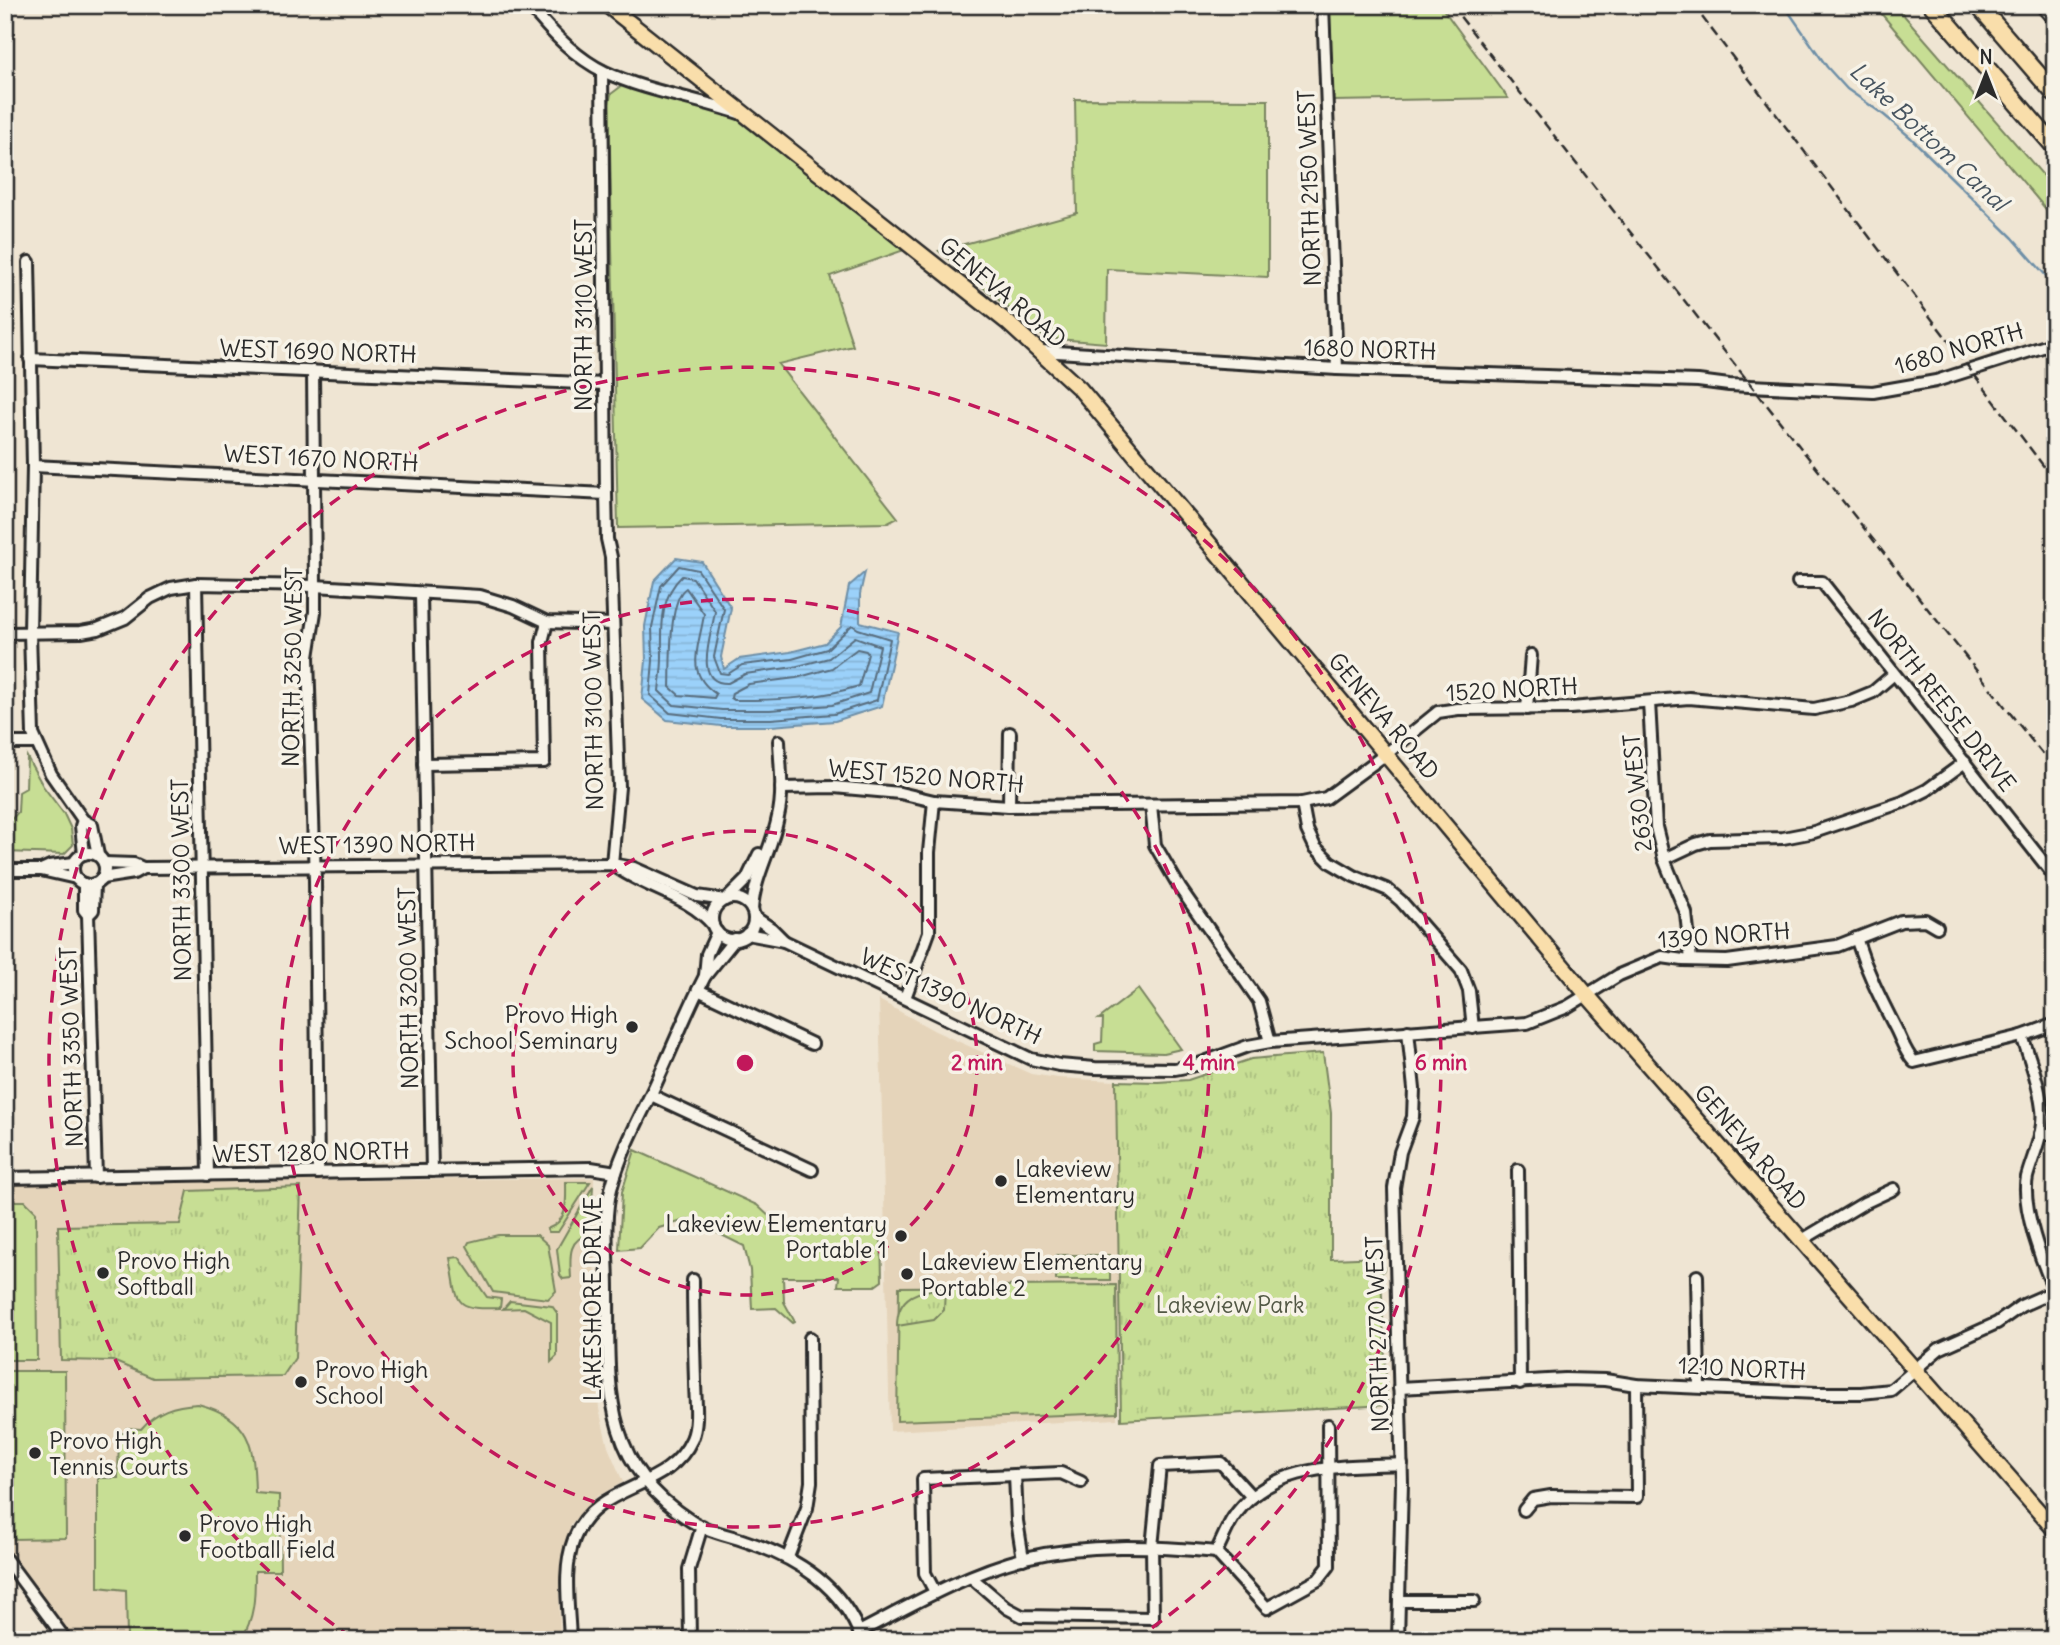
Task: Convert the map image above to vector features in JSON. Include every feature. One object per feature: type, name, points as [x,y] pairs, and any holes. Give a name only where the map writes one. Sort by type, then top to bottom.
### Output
[{"type":"highway","points":[[1932,5],[2055,147]]},
{"type":"highway","points":[[1978,5],[2055,94]]},
{"type":"main road","name":"GENEVA ROAD","points":[[607,5],[1040,351],[1080,389],[1587,995],[2055,1530]]},
{"type":"street","points":[[529,5],[561,41],[602,71],[636,85],[747,116]]},
{"type":"street","name":"NORTH 2150 WEST","points":[[1323,5],[1338,369]]},
{"type":"street","points":[[2041,5],[2055,21]]},
{"type":"street","name":"NORTH 3110 WEST","points":[[602,71],[606,494],[607,539],[611,557]]},
{"type":"street","points":[[29,262],[33,466],[30,633],[35,743],[51,774],[83,820],[92,825],[101,859],[89,881],[74,863],[84,854],[81,826],[83,820]]},
{"type":"street","name":"1680 NORTH","points":[[1040,351],[1338,369],[1698,381],[1720,378],[1801,383],[1833,390],[1873,392],[1964,373],[2055,343]]},
{"type":"street","name":"WEST 1690 NORTH","points":[[30,359],[604,384]]},
{"type":"street","name":"NORTH 3250 WEST","points":[[313,372],[315,586],[308,657],[318,1173]]},
{"type":"street","name":"WEST 1670 NORTH","points":[[33,466],[606,494]]},
{"type":"street","name":"NORTH 3100 WEST","points":[[611,557],[619,787],[612,864]]},
{"type":"street","name":"NORTH REESE DRIVE","points":[[1798,582],[1822,582],[2055,877]]},
{"type":"street","points":[[5,634],[98,629],[125,618],[150,598],[171,588],[196,584],[315,586],[480,596],[513,606],[547,622],[613,624]]},
{"type":"street","name":"NORTH 3300 WEST","points":[[196,584],[208,1175]]},
{"type":"street","name":"NORTH 3200 WEST","points":[[421,593],[432,1171]]},
{"type":"street","points":[[424,764],[544,762],[542,642],[547,622]]},
{"type":"street","points":[[1527,709],[1531,655]]},
{"type":"street","name":"1520 NORTH","points":[[1152,805],[1302,803],[1326,798],[1438,712],[1689,698],[1814,709],[1851,701],[1873,692],[1894,674]]},
{"type":"street","name":"2630 WEST","points":[[1649,702],[1656,827],[1664,859],[1686,914],[1691,960]]},
{"type":"street","points":[[1009,806],[1010,733]]},
{"type":"street","points":[[612,864],[630,877],[692,905],[722,936],[735,939],[747,934],[751,929],[753,897],[760,870],[778,817],[779,741]]},
{"type":"street","points":[[5,743],[35,743]]},
{"type":"street","points":[[1664,859],[1710,840],[1783,838],[1814,832],[1903,802],[1927,790],[1965,762]]},
{"type":"street","name":"WEST 1520 NORTH","points":[[780,788],[900,793],[934,801],[1009,806],[1152,805]]},
{"type":"street","points":[[905,998],[929,932],[929,852],[934,801]]},
{"type":"street","points":[[1302,803],[1307,830],[1315,847],[1331,862],[1354,876],[1388,890],[1401,901],[1461,971],[1469,991],[1473,1028]]},
{"type":"street","points":[[1152,805],[1154,845],[1180,888],[1259,1001],[1270,1042]]},
{"type":"street","points":[[715,929],[713,912],[747,879],[763,848],[768,845]]},
{"type":"street","name":"WEST 1390 NORTH","points":[[84,854],[143,868],[612,864],[634,867],[697,896],[727,899]]},
{"type":"street","name":"WEST 1390 NORTH","points":[[41,870],[74,863]]},
{"type":"street","name":"WEST 1390 NORTH","points":[[5,870],[41,870],[89,881],[134,873],[143,868]]},
{"type":"street","name":"NORTH 3350 WEST","points":[[89,881],[84,910],[88,915],[96,1177]]},
{"type":"street","points":[[727,899],[742,900],[753,913]]},
{"type":"street","name":"WEST 1390 NORTH","points":[[753,913],[784,942]]},
{"type":"street","name":"1390 NORTH","points":[[1270,1042],[1527,1024],[1567,1007],[1619,975],[1662,957],[1727,961],[1837,946],[1902,921],[1925,920],[1937,927]]},
{"type":"street","name":"LAKESHORE DRIVE","points":[[705,976],[707,954],[715,929]]},
{"type":"street","name":"WEST 1390 NORTH","points":[[747,934],[784,942],[1031,1059],[1059,1065],[1175,1069],[1196,1065],[1248,1046],[1270,1042]]},
{"type":"street","points":[[1856,938],[1880,1001],[1906,1053],[1914,1062],[2022,1036],[2055,1024]]},
{"type":"street","name":"LAKESHORE DRIVE","points":[[735,939],[705,976],[625,1145],[616,1172],[608,1216],[611,1404],[619,1435],[632,1460],[666,1501],[691,1521],[788,1557],[835,1594],[849,1611],[860,1636]]},
{"type":"street","points":[[698,990],[812,1044]]},
{"type":"street","name":"NORTH 2770 WEST","points":[[1398,1640],[1401,1601],[1402,1464],[1394,1188],[1400,1152],[1413,1117],[1414,1089],[1408,1031]]},
{"type":"street","points":[[2022,1036],[2042,1110],[2040,1134],[2026,1180],[2029,1205],[2039,1253],[2055,1291]]},
{"type":"street","points":[[650,1095],[812,1170]]},
{"type":"street","points":[[2040,1134],[2055,1134]]},
{"type":"street","name":"WEST 1280 NORTH","points":[[5,1178],[591,1168],[616,1172]]},
{"type":"street","points":[[1518,1170],[1520,1383]]},
{"type":"street","points":[[1802,1240],[1864,1203],[1894,1189]]},
{"type":"street","points":[[1697,1276],[1699,1386]]},
{"type":"street","points":[[570,1640],[568,1568],[573,1539],[586,1517],[604,1500],[661,1473],[680,1457],[693,1438],[696,1415],[693,1280]]},
{"type":"street","name":"1210 NORTH","points":[[1399,1388],[1565,1379],[1818,1393],[1891,1390],[1938,1349],[1997,1323],[2021,1306],[2055,1291]]},
{"type":"street","points":[[788,1557],[807,1508],[811,1482],[810,1338]]},
{"type":"street","points":[[1524,1510],[1533,1499],[1551,1496],[1637,1497],[1636,1385]]},
{"type":"street","points":[[860,1636],[935,1592],[1023,1559],[1065,1551],[1118,1547],[1216,1552],[1267,1608],[1318,1580],[1329,1566],[1328,1425]]},
{"type":"street","points":[[972,1578],[1007,1608],[1023,1616],[1153,1618],[1152,1547],[1160,1466],[1221,1463],[1252,1497]]},
{"type":"street","points":[[1216,1552],[1233,1518],[1252,1497],[1270,1483],[1286,1476],[1329,1468],[1402,1464]]},
{"type":"street","points":[[935,1592],[925,1573],[923,1479],[1061,1473],[1082,1482]]},
{"type":"street","points":[[1015,1475],[1017,1521],[1023,1559]]},
{"type":"street","points":[[690,1640],[689,1569],[702,1526]]},
{"type":"street","points":[[5,1558],[65,1640]]},
{"type":"street","points":[[1401,1601],[1474,1601]]},
{"type":"shaded area","name":"Lakeview Elementary","points":[[879,1000],[935,1031],[1031,1074],[1116,1081],[1119,1282],[1117,1419],[890,1431]]},
{"type":"shaded area","name":"Provo High School","points":[[594,1178],[595,1355],[599,1409],[608,1447],[623,1482],[596,1497],[571,1524],[562,1554],[559,1589],[560,1640],[63,1640],[5,1559],[5,1184]]},
{"type":"green space","points":[[1329,5],[1440,5],[1508,98],[1333,101]]},
{"type":"green space","points":[[1874,5],[1895,5],[2055,189],[2055,220]]},
{"type":"green space","points":[[623,85],[744,121],[907,249],[830,276],[853,346],[778,364],[898,518],[888,523],[618,528],[609,104],[611,94]]},
{"type":"green space","points":[[1075,99],[1268,100],[1268,277],[1107,269],[1106,343],[1045,338],[939,251],[1077,213]]},
{"type":"green space","points":[[27,757],[71,829],[73,845],[64,854],[5,852],[5,820],[11,820],[18,812],[19,792],[26,788]]},
{"type":"green space","points":[[1138,989],[1181,1049],[1163,1053],[1095,1051],[1095,1044],[1102,1042],[1103,1019],[1099,1019]]},
{"type":"green space","name":"Lakeview Park","points":[[1323,1053],[1331,1113],[1331,1259],[1383,1257],[1384,1269],[1381,1275],[1387,1405],[1121,1420],[1116,1081],[1188,1080],[1251,1059]]},
{"type":"green space","points":[[635,1150],[757,1205],[774,1221],[794,1233],[814,1233],[833,1227],[881,1226],[882,1281],[875,1286],[838,1286],[839,1277],[783,1277],[784,1302],[795,1322],[793,1323],[776,1308],[752,1309],[750,1270],[744,1246],[689,1219],[659,1228],[640,1248],[619,1250],[622,1192]]},
{"type":"green space","points":[[566,1182],[590,1182],[558,1232],[549,1232],[547,1229],[563,1216]]},
{"type":"green space","points":[[593,1186],[590,1234],[577,1240],[574,1245],[571,1278],[563,1279],[560,1275],[557,1249]]},
{"type":"green space","points":[[301,1187],[295,1358],[283,1376],[153,1378],[113,1361],[61,1360],[58,1226],[180,1224],[188,1191]]},
{"type":"green space","points":[[5,1201],[25,1201],[36,1212],[37,1360],[5,1360]]},
{"type":"green space","points":[[498,1235],[537,1235],[548,1245],[556,1291],[548,1299],[493,1292],[467,1246],[469,1242]]},
{"type":"green space","points":[[1056,1255],[1110,1255],[1110,1280],[1056,1280]]},
{"type":"green space","points":[[459,1257],[487,1297],[501,1299],[500,1308],[472,1307],[460,1300],[450,1258]]},
{"type":"green space","points":[[1116,1285],[1117,1413],[897,1421],[899,1287]]},
{"type":"green space","points":[[945,1288],[944,1310],[934,1320],[897,1326],[901,1307],[911,1296],[927,1290]]},
{"type":"green space","points":[[510,1301],[552,1306],[557,1313],[557,1356],[551,1362],[551,1322],[524,1308],[503,1309]]},
{"type":"green space","name":"Provo High Tennis Courts","points":[[5,1371],[65,1371],[66,1538],[14,1539],[11,1485],[5,1485]]},
{"type":"green space","points":[[198,1404],[229,1417],[246,1436],[253,1461],[255,1493],[279,1495],[280,1571],[255,1571],[252,1615],[241,1640],[127,1638],[126,1590],[98,1587],[98,1478],[118,1478],[119,1433],[126,1433],[127,1428],[141,1429],[166,1410]]},
{"type":"water","points":[[676,558],[702,562],[731,608],[721,657],[724,669],[739,659],[790,652],[825,643],[841,627],[849,586],[865,572],[860,594],[860,622],[898,632],[882,706],[835,721],[771,726],[721,726],[667,720],[642,699],[646,661],[645,626],[654,581]]},
{"type":"waterway","name":"Lake Bottom Canal","points":[[1784,5],[1827,67],[1847,89],[1910,137],[2013,238],[2055,289]]},
{"type":"waterway","name":"Lake Bottom Canal","points":[[2055,386],[2048,402],[2055,417]]},
{"type":"railway","points":[[1451,5],[2055,770]]},
{"type":"railway","points":[[1693,5],[2055,481]]},
{"type":"place","name":"Provo High School Seminary","points":[[632,1027]]},
{"type":"place","name":"Lakeview Elementary","points":[[1001,1181]]},
{"type":"place","name":"Lakeview Elementary Portable 1","points":[[901,1236]]},
{"type":"place","name":"Provo High Softball","points":[[103,1273]]},
{"type":"place","name":"Lakeview Elementary Portable 2","points":[[907,1274]]},
{"type":"place","name":"Provo High School","points":[[301,1382]]},
{"type":"place","name":"Provo High Tennis Courts","points":[[35,1453]]},
{"type":"place","name":"Provo High Football Field","points":[[185,1536]]}]
